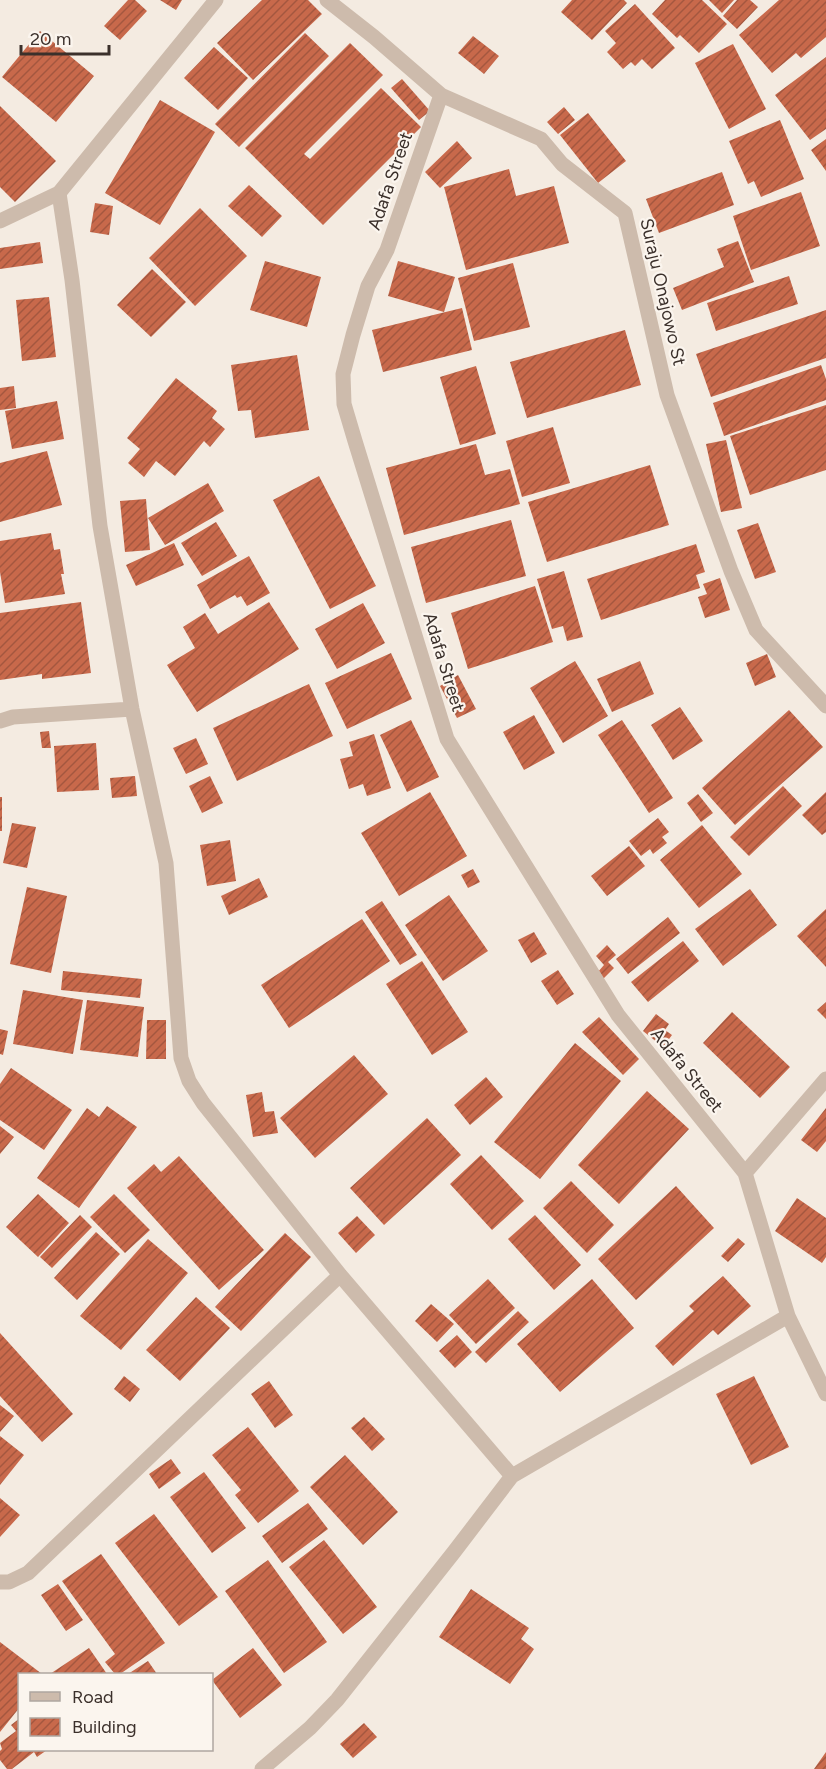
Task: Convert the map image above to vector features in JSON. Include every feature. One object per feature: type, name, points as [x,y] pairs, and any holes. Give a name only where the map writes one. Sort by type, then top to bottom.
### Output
[{"type":"street","points":[[0,221],[59,193],[216,0]]},
{"type":"street","name":"Suraju Onajowo St","points":[[327,0],[441,95],[541,140],[562,164],[625,213],[667,395],[731,571],[756,630],[826,706]]},
{"type":"street","name":"Adafa Street","points":[[441,95],[387,250],[368,286],[352,335],[343,374],[344,404],[447,739],[618,1015],[745,1173]]},
{"type":"street","points":[[59,193],[72,280],[100,526],[132,708],[166,862],[181,1058],[189,1081],[203,1103],[340,1275],[512,1476]]},
{"type":"street","points":[[0,721],[13,717],[132,708]]},
{"type":"street","points":[[826,1079],[745,1173],[788,1316],[826,1394]]},
{"type":"street","points":[[0,1582],[9,1582],[28,1573],[340,1275]]},
{"type":"street","points":[[262,1769],[310,1728],[337,1700],[512,1476],[788,1316]]},
{"type":"building","points":[[128,0],[135,0],[147,11],[120,40],[104,26]]},
{"type":"building","points":[[160,0],[182,0],[176,10]]},
{"type":"building","points":[[262,0],[308,0],[322,14],[253,80],[217,43]]},
{"type":"building","points":[[572,0],[624,0],[627,3],[592,40],[561,12]]},
{"type":"building","points":[[665,0],[702,0],[727,24],[699,53],[680,35],[677,38],[652,14]]},
{"type":"building","points":[[709,0],[734,0],[722,13]]},
{"type":"building","points":[[737,0],[750,0],[758,7],[737,29],[723,16]]},
{"type":"building","points":[[779,0],[826,0],[826,37],[801,58],[796,53],[772,73],[739,35]]},
{"type":"building","points":[[635,4],[675,48],[652,69],[642,59],[635,66],[631,62],[623,69],[607,52],[616,43],[605,31]]},
{"type":"building","points":[[40,31],[94,76],[56,122],[2,77]]},
{"type":"building","points":[[305,33],[329,56],[239,147],[215,124]]},
{"type":"building","points":[[473,36],[499,56],[484,74],[458,53]]},
{"type":"building","points":[[350,43],[383,75],[304,154],[310,159],[381,88],[421,127],[323,225],[245,148]]},
{"type":"building","points":[[733,44],[766,109],[729,129],[695,63]]},
{"type":"building","points":[[214,47],[248,78],[218,110],[184,78]]},
{"type":"building","points":[[826,57],[826,129],[810,140],[775,95]]},
{"type":"building","points":[[402,79],[430,111],[419,120],[391,88]]},
{"type":"building","points":[[160,100],[215,132],[160,225],[105,193]]},
{"type":"building","points":[[0,106],[56,161],[15,202],[0,187]]},
{"type":"building","points":[[564,107],[575,120],[558,134],[547,122]]},
{"type":"building","points":[[588,113],[626,161],[598,183],[560,135]]},
{"type":"building","points":[[780,120],[804,179],[761,197],[754,181],[748,184],[729,141]]},
{"type":"building","points":[[826,139],[826,171],[811,150]]},
{"type":"building","points":[[457,141],[472,158],[440,188],[425,172]]},
{"type":"building","points":[[509,169],[516,196],[554,186],[569,243],[466,270],[444,187]]},
{"type":"building","points":[[722,172],[734,205],[659,233],[646,199]]},
{"type":"building","points":[[249,185],[282,216],[262,237],[228,206]]},
{"type":"building","points":[[801,192],[820,246],[751,270],[733,216]]},
{"type":"building","points":[[95,203],[113,206],[109,235],[90,232]]},
{"type":"building","points":[[200,208],[247,256],[195,306],[149,258]]},
{"type":"building","points":[[738,241],[754,282],[682,310],[673,288],[724,267],[717,249]]},
{"type":"building","points":[[40,242],[43,263],[0,269],[0,248]]},
{"type":"building","points":[[265,261],[321,277],[307,327],[250,310]]},
{"type":"building","points":[[398,261],[455,277],[444,312],[388,296]]},
{"type":"building","points":[[513,263],[530,327],[474,341],[458,278]]},
{"type":"building","points":[[152,269],[186,302],[151,337],[117,305]]},
{"type":"building","points":[[789,276],[798,304],[716,331],[707,303]]},
{"type":"building","points":[[49,297],[56,357],[22,361],[16,300]]},
{"type":"building","points":[[462,308],[472,350],[383,372],[372,330]]},
{"type":"building","points":[[826,310],[826,358],[711,397],[696,354]]},
{"type":"building","points":[[625,330],[641,385],[527,418],[510,362]]},
{"type":"building","points":[[297,355],[309,430],[255,438],[251,410],[238,411],[231,365]]},
{"type":"building","points":[[821,365],[826,379],[826,400],[724,436],[713,403]]},
{"type":"building","points":[[476,366],[496,434],[460,445],[440,377]]},
{"type":"building","points":[[176,378],[217,411],[212,418],[225,429],[210,447],[204,441],[175,476],[156,461],[144,477],[128,463],[140,449],[127,438]]},
{"type":"building","points":[[14,386],[16,408],[0,410],[0,388]]},
{"type":"building","points":[[57,401],[64,439],[12,449],[5,411]]},
{"type":"building","points":[[826,405],[826,470],[750,495],[730,436]]},
{"type":"building","points":[[553,427],[570,483],[522,497],[506,441]]},
{"type":"building","points":[[726,440],[742,508],[721,512],[706,444]]},
{"type":"building","points":[[476,444],[485,475],[510,469],[520,504],[404,535],[386,468]]},
{"type":"building","points":[[47,451],[62,505],[0,522],[0,463]]},
{"type":"building","points":[[650,465],[669,525],[547,562],[528,502]]},
{"type":"building","points":[[319,476],[376,586],[330,609],[273,500]]},
{"type":"building","points":[[208,483],[224,511],[165,545],[148,518]]},
{"type":"building","points":[[146,499],[150,550],[125,552],[120,501]]},
{"type":"building","points":[[511,520],[526,576],[426,603],[411,547]]},
{"type":"building","points":[[216,522],[237,556],[202,576],[181,543]]},
{"type":"building","points":[[758,523],[776,572],[755,579],[737,530]]},
{"type":"building","points":[[51,533],[54,550],[60,549],[65,594],[5,603],[0,572],[0,541]]},
{"type":"building","points":[[174,543],[184,565],[136,586],[126,565]]},
{"type":"building","points":[[696,544],[705,572],[696,575],[700,588],[601,620],[587,579]]},
{"type":"building","points":[[249,556],[270,593],[247,606],[241,596],[237,598],[235,595],[210,609],[197,585]]},
{"type":"building","points":[[564,571],[583,637],[567,641],[563,626],[552,629],[537,579]]},
{"type":"building","points":[[720,578],[730,610],[705,618],[698,597],[707,594],[703,584]]},
{"type":"building","points":[[535,586],[553,642],[468,669],[451,613]]},
{"type":"building","points":[[81,602],[91,673],[42,679],[42,674],[0,680],[0,613]]},
{"type":"building","points":[[269,602],[299,649],[197,712],[167,665],[195,648],[183,627],[205,613],[218,634]]},
{"type":"building","points":[[363,603],[385,643],[337,669],[315,629]]},
{"type":"building","points":[[391,653],[412,699],[347,729],[325,683]]},
{"type":"building","points":[[767,654],[776,677],[755,686],[746,663]]},
{"type":"building","points":[[575,661],[608,716],[563,743],[530,688]]},
{"type":"building","points":[[640,661],[654,694],[612,712],[597,679]]},
{"type":"building","points":[[458,675],[476,709],[457,718],[440,686]]},
{"type":"building","points":[[309,684],[333,736],[237,781],[213,728]]},
{"type":"building","points":[[680,707],[703,741],[673,760],[651,725]]},
{"type":"building","points":[[789,710],[823,747],[735,825],[702,788]]},
{"type":"building","points":[[534,715],[555,753],[524,770],[503,732]]},
{"type":"building","points":[[411,720],[439,777],[407,792],[380,735]]},
{"type":"building","points":[[622,720],[673,798],[649,813],[598,735]]},
{"type":"building","points":[[49,731],[51,748],[42,748],[40,732]]},
{"type":"building","points":[[374,734],[391,788],[367,796],[363,784],[349,789],[340,759],[353,756],[349,742]]},
{"type":"building","points":[[196,738],[208,764],[186,774],[173,748]]},
{"type":"building","points":[[96,743],[99,790],[57,792],[54,746]]},
{"type":"building","points":[[135,776],[137,796],[112,798],[110,778]]},
{"type":"building","points":[[210,776],[223,803],[202,813],[189,786]]},
{"type":"building","points":[[783,786],[802,806],[749,856],[730,837]]},
{"type":"building","points":[[430,792],[467,856],[399,896],[361,833]]},
{"type":"building","points":[[826,792],[826,832],[822,835],[802,815]]},
{"type":"building","points":[[698,794],[713,813],[701,822],[687,803]]},
{"type":"building","points":[[0,797],[2,797],[2,831],[0,831]]},
{"type":"building","points":[[658,818],[669,832],[662,837],[667,843],[653,854],[650,849],[641,856],[629,841]]},
{"type":"building","points":[[12,823],[36,827],[27,868],[3,863]]},
{"type":"building","points":[[702,825],[742,874],[699,908],[660,860]]},
{"type":"building","points":[[230,840],[236,881],[207,886],[200,845]]},
{"type":"building","points":[[629,846],[645,866],[607,896],[591,876]]},
{"type":"building","points":[[473,869],[480,882],[468,888],[461,875]]},
{"type":"building","points":[[259,878],[268,897],[229,915],[221,896]]},
{"type":"building","points":[[27,887],[67,896],[51,973],[10,964]]},
{"type":"building","points":[[750,889],[777,925],[723,966],[695,929]]},
{"type":"building","points":[[449,895],[488,951],[443,981],[405,925]]},
{"type":"building","points":[[382,901],[417,955],[400,965],[365,912]]},
{"type":"building","points":[[826,909],[826,967],[797,936]]},
{"type":"building","points":[[668,917],[680,933],[628,974],[616,959]]},
{"type":"building","points":[[362,919],[390,961],[289,1028],[261,985]]},
{"type":"building","points":[[534,932],[547,954],[531,963],[518,940]]},
{"type":"building","points":[[683,941],[699,961],[648,1002],[631,982]]},
{"type":"building","points":[[607,945],[616,955],[608,962],[614,968],[603,979],[597,973],[604,965],[596,956]]},
{"type":"building","points":[[422,961],[468,1032],[432,1055],[386,984]]},
{"type":"building","points":[[558,970],[574,994],[557,1005],[541,981]]},
{"type":"building","points":[[63,971],[142,979],[140,998],[61,990]]},
{"type":"building","points":[[23,990],[83,1000],[73,1054],[13,1044]]},
{"type":"building","points":[[87,1000],[144,1007],[138,1057],[80,1050]]},
{"type":"building","points":[[826,1002],[826,1019],[817,1010]]},
{"type":"building","points":[[732,1012],[790,1067],[760,1098],[703,1043]]},
{"type":"building","points":[[656,1014],[669,1024],[665,1030],[672,1035],[663,1047],[643,1031]]},
{"type":"building","points":[[599,1017],[639,1059],[623,1075],[582,1032]]},
{"type":"building","points":[[147,1020],[166,1020],[166,1059],[146,1059]]},
{"type":"building","points":[[0,1029],[8,1031],[3,1055],[0,1054]]},
{"type":"building","points":[[575,1043],[621,1081],[540,1179],[494,1142]]},
{"type":"building","points":[[354,1055],[388,1094],[315,1158],[280,1118]]},
{"type":"building","points":[[11,1068],[72,1110],[44,1150],[0,1120],[0,1084]]},
{"type":"building","points":[[486,1077],[503,1097],[470,1125],[454,1105]]},
{"type":"building","points":[[647,1091],[689,1129],[619,1204],[578,1165]]},
{"type":"building","points":[[262,1092],[265,1112],[274,1111],[278,1133],[253,1137],[246,1095]]},
{"type":"building","points":[[107,1106],[137,1127],[79,1208],[37,1178],[87,1108],[99,1117]]},
{"type":"building","points":[[826,1108],[826,1141],[817,1152],[801,1140]]},
{"type":"building","points":[[427,1118],[461,1155],[384,1225],[350,1188]]},
{"type":"building","points":[[0,1126],[14,1137],[0,1154]]},
{"type":"building","points":[[481,1155],[524,1201],[492,1230],[450,1184]]},
{"type":"building","points":[[179,1156],[264,1250],[219,1290],[127,1188],[154,1164],[161,1172]]},
{"type":"building","points":[[571,1181],[614,1225],[587,1253],[543,1208]]},
{"type":"building","points":[[676,1186],[714,1228],[636,1300],[598,1259]]},
{"type":"building","points":[[38,1194],[69,1223],[38,1257],[6,1227]]},
{"type":"building","points":[[114,1194],[150,1230],[125,1253],[90,1217]]},
{"type":"building","points":[[797,1198],[826,1218],[826,1257],[822,1263],[775,1231]]},
{"type":"building","points":[[80,1215],[92,1227],[52,1268],[40,1257]]},
{"type":"building","points":[[535,1215],[581,1265],[554,1290],[508,1239]]},
{"type":"building","points":[[357,1216],[375,1235],[356,1253],[338,1233]]},
{"type":"building","points":[[96,1232],[120,1254],[77,1300],[54,1278]]},
{"type":"building","points":[[285,1233],[311,1257],[241,1331],[215,1307]]},
{"type":"building","points":[[738,1238],[745,1244],[728,1262],[721,1256]]},
{"type":"building","points":[[148,1239],[188,1273],[121,1350],[80,1316]]},
{"type":"building","points":[[723,1276],[751,1306],[718,1335],[713,1330],[673,1366],[655,1346],[694,1311],[689,1306]]},
{"type":"building","points":[[488,1279],[515,1308],[476,1344],[449,1315]]},
{"type":"building","points":[[592,1279],[634,1328],[560,1392],[517,1344]]},
{"type":"building","points":[[196,1297],[230,1328],[180,1381],[146,1350]]},
{"type":"building","points":[[431,1304],[454,1324],[437,1342],[415,1321]]},
{"type":"building","points":[[518,1311],[529,1322],[486,1363],[475,1352]]},
{"type":"building","points":[[0,1333],[73,1414],[42,1442],[0,1396]]},
{"type":"building","points":[[457,1335],[472,1352],[455,1368],[439,1351]]},
{"type":"building","points":[[124,1376],[140,1389],[130,1402],[114,1389]]},
{"type":"building","points":[[754,1376],[789,1447],[751,1465],[716,1394]]},
{"type":"building","points":[[269,1381],[293,1415],[275,1428],[251,1394]]},
{"type":"building","points":[[0,1405],[14,1416],[0,1432]]},
{"type":"building","points":[[364,1417],[385,1439],[372,1451],[351,1428]]},
{"type":"building","points":[[248,1427],[299,1491],[258,1523],[235,1495],[241,1490],[212,1455]]},
{"type":"building","points":[[0,1436],[24,1455],[0,1485]]},
{"type":"building","points":[[345,1455],[398,1512],[363,1545],[310,1487]]},
{"type":"building","points":[[171,1459],[181,1473],[159,1489],[149,1474]]},
{"type":"building","points":[[204,1472],[246,1528],[212,1553],[170,1497]]},
{"type":"building","points":[[0,1498],[20,1515],[0,1537]]},
{"type":"building","points":[[308,1503],[328,1529],[282,1563],[262,1536]]},
{"type":"building","points":[[154,1514],[218,1597],[179,1626],[115,1543]]},
{"type":"building","points":[[324,1540],[377,1607],[343,1634],[289,1567]]},
{"type":"building","points":[[101,1554],[165,1643],[121,1673],[114,1673],[105,1662],[115,1654],[62,1581]]},
{"type":"building","points":[[268,1560],[327,1642],[284,1673],[225,1591]]},
{"type":"building","points":[[58,1584],[83,1620],[66,1631],[41,1595]]},
{"type":"building","points":[[471,1589],[529,1628],[521,1639],[534,1649],[510,1684],[439,1637]]},
{"type":"building","points":[[0,1642],[41,1673],[18,1673],[18,1710],[0,1732]]},
{"type":"building","points":[[89,1648],[106,1673],[52,1673]]},
{"type":"building","points":[[253,1648],[282,1685],[240,1718],[213,1679]]},
{"type":"building","points":[[148,1661],[156,1673],[130,1673]]},
{"type":"building","points":[[18,1720],[18,1751],[46,1751],[37,1757],[34,1752],[12,1769],[7,1769],[0,1760],[2,1749],[0,1743],[16,1731],[11,1725]]},
{"type":"building","points":[[364,1723],[377,1737],[353,1758],[340,1744]]},
{"type":"building","points":[[826,1752],[826,1769],[814,1769]]}]
